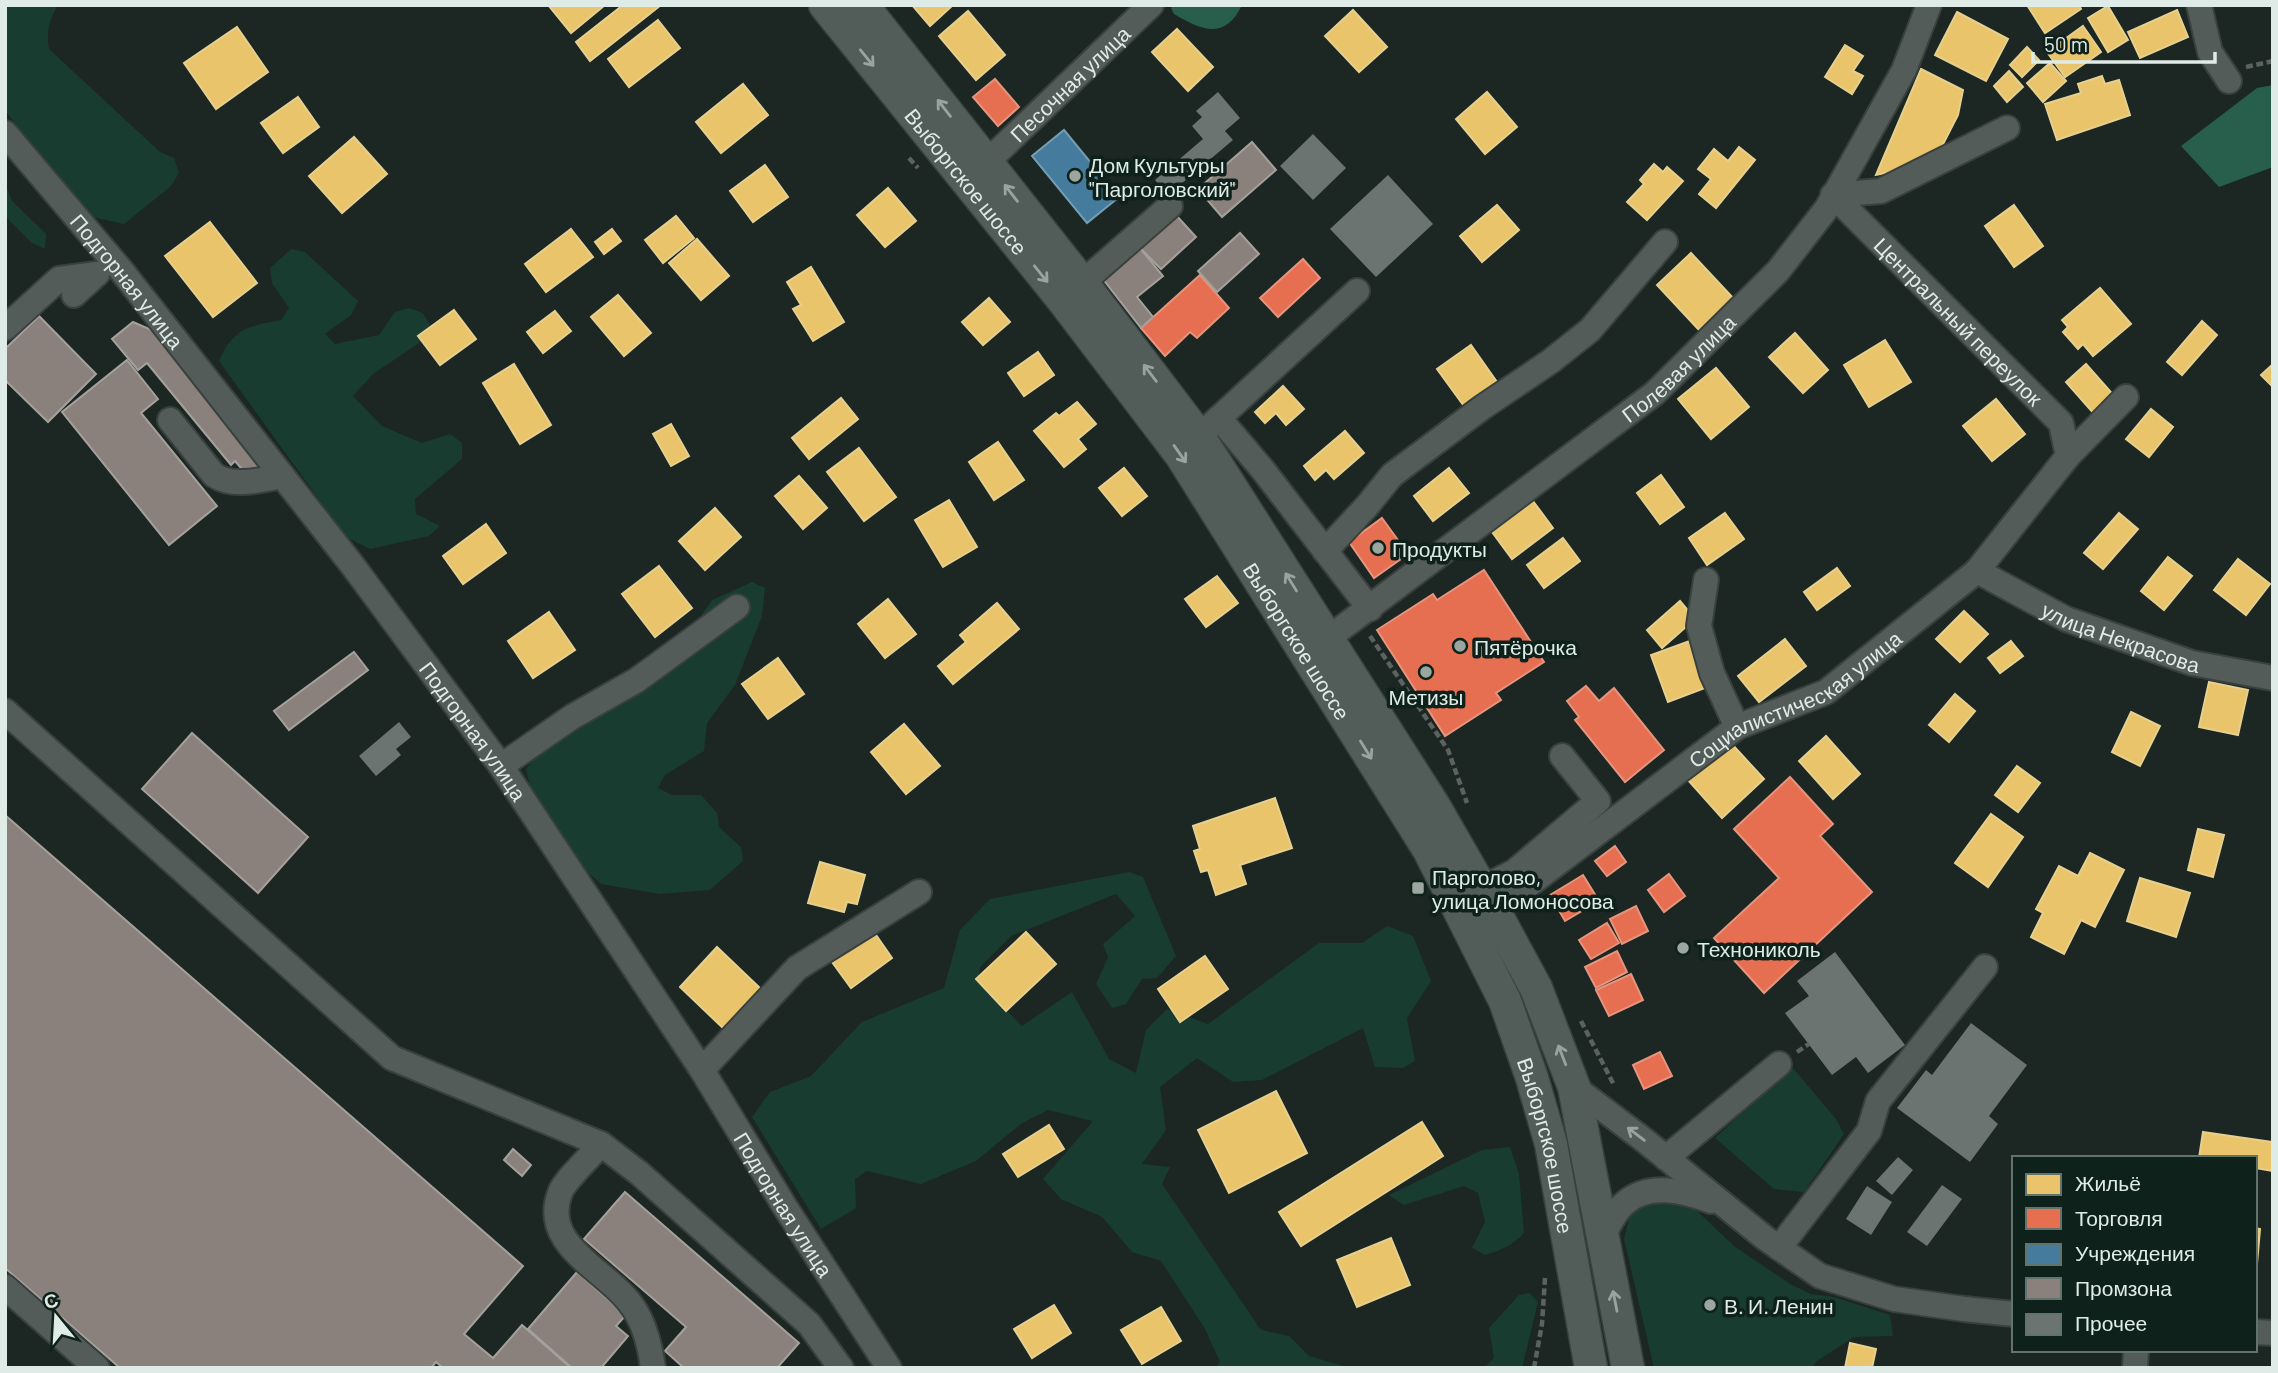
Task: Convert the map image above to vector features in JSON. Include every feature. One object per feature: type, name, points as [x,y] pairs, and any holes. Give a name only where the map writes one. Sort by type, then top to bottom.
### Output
[{"type":"main road","name":"Выборгское шоссе","points":[[825,5],[1063,300],[1181,455],[1429,850],[1505,1001],[1532,1078],[1550,1144],[1591,1368]]},
{"type":"main road","name":"Выборгское шоссе","points":[[862,5],[1082,283],[1209,427],[1327,639],[1440,816],[1486,897],[1536,989],[1574,1087],[1628,1368]]},
{"type":"street","name":"Песочная улица","points":[[987,162],[1151,5]]},
{"type":"street","name":"Полевая улица","points":[[1327,639],[1364,614],[1655,393],[1778,271],[1827,208],[1903,70],[1929,5]]},
{"type":"street","points":[[2199,5],[2210,52],[2229,81]]},
{"type":"street","points":[[1833,195],[1881,191],[2007,128]]},
{"type":"street","name":"Подгорная улица","points":[[5,133],[121,270],[353,566],[501,766],[702,1070],[785,1207],[889,1368]]},
{"type":"street","name":"Центральный переулок","points":[[1833,195],[2062,423],[2068,456]]},
{"type":"street","points":[[1082,283],[1170,206]]},
{"type":"street","points":[[1325,551],[1392,475],[1590,330],[1665,242]]},
{"type":"street","points":[[5,328],[59,279],[121,270]]},
{"type":"street","points":[[74,295],[97,274]]},
{"type":"street","points":[[1357,291],[1209,427],[1263,470],[1325,551],[1364,614]]},
{"type":"street","name":"Социалистическая улица","points":[[1486,897],[1522,890],[1737,727],[1826,692],[1977,571],[2068,456],[2126,397]]},
{"type":"street","points":[[170,420],[221,480],[240,482],[282,476]]},
{"type":"street","name":"улица Некрасова","points":[[1977,571],[2066,619],[2192,663],[2273,678]]},
{"type":"street","points":[[1706,580],[1699,626],[1712,673],[1737,727]]},
{"type":"street","points":[[501,766],[572,717],[637,680],[737,607]]},
{"type":"street","points":[[5,711],[391,1058],[601,1144],[639,1173],[809,1324],[841,1368]]},
{"type":"street","points":[[1486,897],[1598,801],[1562,756]]},
{"type":"street","points":[[702,1070],[797,968],[919,892]]},
{"type":"street","points":[[1779,1248],[1869,1131],[1878,1101],[1985,967]]},
{"type":"street","points":[[1666,1158],[1779,1064]]},
{"type":"street","points":[[1574,1087],[1779,1248],[1819,1276],[1894,1299],[2012,1314]]},
{"type":"street","points":[[601,1144],[560,1191],[556,1209],[558,1224],[565,1240],[575,1252],[629,1301],[648,1340],[653,1368]]},
{"type":"street","points":[[1603,1236],[1626,1202],[1653,1190],[1686,1191],[1728,1207]]},
{"type":"street","points":[[5,1287],[97,1368]]},
{"type":"path","points":[[909,158],[926,177]]},
{"type":"path","points":[[1364,614],[1448,750],[1470,812]]},
{"type":"path","points":[[1534,1368],[1542,1324],[1546,1271]]},
{"type":"shaded area","points":[[5,5],[58,5],[49,26],[49,49],[160,152],[174,158],[179,173],[171,186],[124,224],[92,217],[62,185],[5,110]]},
{"type":"shaded area","points":[[1173,5],[1242,5],[1228,24],[1212,29],[1203,28],[1174,14],[1171,8]]},
{"type":"shaded area","points":[[2273,85],[2273,167],[2219,187],[2181,146],[2257,88]]},
{"type":"shaded area","points":[[5,184],[12,201],[46,234],[45,249],[32,243],[5,216]]},
{"type":"shaded area","points":[[291,249],[305,252],[358,301],[351,315],[325,334],[335,344],[379,335],[395,312],[409,308],[423,313],[430,325],[425,339],[373,374],[353,396],[382,426],[422,443],[450,434],[462,443],[462,459],[415,499],[416,514],[440,526],[429,536],[370,549],[346,537],[219,361],[236,335],[260,324],[281,320],[289,308],[272,283],[270,268]]},
{"type":"shaded area","points":[[752,582],[765,588],[762,616],[735,685],[707,723],[704,751],[665,775],[658,788],[672,795],[701,795],[717,813],[719,827],[741,847],[743,861],[710,890],[660,894],[601,884],[576,862],[534,804],[526,769],[582,698],[652,684],[712,600]]},
{"type":"shaded area","points":[[1129,872],[1143,877],[1176,956],[1157,978],[1142,979],[1126,1004],[1112,1008],[1096,984],[1108,957],[1103,944],[1135,916],[1116,894],[1011,936],[980,967],[978,982],[1022,1026],[1072,992],[1109,1059],[1136,1073],[1146,1030],[1167,1009],[1208,1024],[1319,943],[1362,943],[1387,926],[1413,936],[1431,981],[1407,1018],[1415,1061],[1403,1068],[1375,1067],[1363,1028],[1262,1080],[1233,1082],[1197,1058],[1160,1087],[1166,1130],[1142,1164],[1170,1167],[1162,1184],[1261,1330],[1289,1336],[1309,1356],[1351,1368],[1215,1368],[1220,1362],[1205,1329],[1161,1261],[1132,1252],[1102,1217],[1061,1199],[1043,1179],[1093,1121],[1048,1110],[1022,1123],[976,1161],[921,1184],[867,1171],[855,1179],[856,1208],[821,1229],[752,1117],[770,1092],[811,1076],[862,1022],[944,988],[960,930],[990,899]]},
{"type":"shaded area","points":[[1792,1067],[1836,1119],[1844,1134],[1804,1192],[1774,1189],[1715,1138]]},
{"type":"shaded area","points":[[1510,1147],[1519,1174],[1524,1233],[1497,1251],[1485,1255],[1472,1248],[1485,1222],[1478,1193],[1464,1186],[1404,1205],[1389,1195],[1482,1150]]},
{"type":"shaded area","points":[[1668,1198],[1694,1208],[1734,1246],[1790,1284],[1811,1294],[1834,1297],[1890,1315],[1893,1336],[1854,1337],[1817,1361],[1812,1368],[1654,1368],[1624,1239],[1630,1215],[1645,1204]]},
{"type":"shaded area","points":[[1530,1293],[1538,1302],[1522,1368],[1484,1368],[1494,1358],[1489,1328],[1519,1295]]},
{"type":"building: Жильё","points":[[550,5],[605,5],[571,33]]},
{"type":"building: Жильё","points":[[623,5],[661,5],[590,61],[576,42]]},
{"type":"building: Жильё","points":[[912,5],[953,5],[930,26]]},
{"type":"building: Жильё","points":[[2027,5],[2079,5],[2081,9],[2045,33]]},
{"type":"building: Жильё","points":[[2108,6],[2128,40],[2108,52],[2088,18]]},
{"type":"building: Жильё","points":[[1353,10],[1387,47],[1359,72],[1325,36]]},
{"type":"building: Жильё","points":[[2177,10],[2188,37],[2140,58],[2128,32]]},
{"type":"building: Жильё","points":[[968,11],[1005,55],[976,80],[939,36]]},
{"type":"building: Жильё","points":[[1957,12],[2008,39],[1986,81],[1935,55]]},
{"type":"building: Жильё","points":[[658,20],[680,48],[629,87],[608,59]]},
{"type":"building: Жильё","points":[[2083,26],[2101,52],[2065,77],[2047,52]]},
{"type":"building: Жильё","points":[[237,27],[268,72],[216,109],[184,63]]},
{"type":"building: Жильё","points":[[1177,29],[1213,67],[1188,91],[1152,52]]},
{"type":"building: Жильё","points":[[1845,45],[1863,56],[1853,71],[1863,76],[1852,94],[1825,77]]},
{"type":"building: Жильё","points":[[2027,47],[2039,60],[2022,77],[2010,65]]},
{"type":"building: Жильё","points":[[2050,63],[2066,81],[2043,102],[2027,83]]},
{"type":"building: Жильё","points":[[1921,69],[1963,90],[1958,115],[1938,154],[1915,167],[1876,175]]},
{"type":"building: Жильё","points":[[2009,71],[2023,87],[2007,102],[1994,86]]},
{"type":"building: Жильё","points":[[2102,76],[2105,84],[2119,80],[2130,115],[2057,140],[2045,104],[2081,93],[2078,84]]},
{"type":"building: Жильё","points":[[743,84],[768,115],[721,153],[696,122]]},
{"type":"building: Жильё","points":[[1487,92],[1517,127],[1485,154],[1456,119]]},
{"type":"building: Жильё","points":[[298,97],[319,127],[283,153],[261,123]]},
{"type":"building: Жильё","points":[[354,137],[387,174],[342,213],[309,176]]},
{"type":"building: Жильё","points":[[1739,147],[1755,160],[1716,208],[1699,194],[1711,179],[1698,169],[1714,149],[1728,161]]},
{"type":"building: Жильё","points":[[1654,164],[1663,172],[1667,167],[1683,181],[1647,220],[1627,202],[1644,184],[1640,180]]},
{"type":"building: Жильё","points":[[765,165],[788,197],[753,222],[730,191]]},
{"type":"building: Жильё","points":[[888,188],[916,221],[885,247],[857,215]]},
{"type":"building: Жильё","points":[[1497,205],[1519,230],[1482,262],[1460,236]]},
{"type":"building: Жильё","points":[[2014,205],[2043,246],[2014,267],[1985,226]]},
{"type":"building: Жильё","points":[[676,216],[694,238],[663,263],[645,240]]},
{"type":"building: Жильё","points":[[210,222],[257,283],[213,317],[165,256]]},
{"type":"building: Жильё","points":[[571,229],[593,257],[546,292],[525,264]]},
{"type":"building: Жильё","points":[[612,229],[621,241],[604,254],[595,242]]},
{"type":"building: Жильё","points":[[697,239],[729,276],[701,300],[669,263]]},
{"type":"building: Жильё","points":[[1691,253],[1734,299],[1700,331],[1657,285]]},
{"type":"building: Жильё","points":[[811,267],[844,322],[813,341],[793,309],[801,305],[787,282]]},
{"type":"building: Жильё","points":[[2100,288],[2131,324],[2093,356],[2083,344],[2078,349],[2063,332],[2068,327],[2062,320]]},
{"type":"building: Жильё","points":[[618,295],[651,333],[624,356],[591,317]]},
{"type":"building: Жильё","points":[[989,298],[1010,322],[983,345],[962,322]]},
{"type":"building: Жильё","points":[[454,310],[476,339],[440,365],[418,336]]},
{"type":"building: Жильё","points":[[555,311],[571,331],[543,353],[527,332]]},
{"type":"building: Жильё","points":[[2202,321],[2217,335],[2182,375],[2167,362]]},
{"type":"building: Жильё","points":[[1795,333],[1828,370],[1803,393],[1769,357]]},
{"type":"building: Жильё","points":[[1885,340],[1911,382],[1869,407],[1844,365]]},
{"type":"building: Жильё","points":[[1471,345],[1497,382],[1464,406],[1437,369]]},
{"type":"building: Жильё","points":[[1038,352],[1054,375],[1024,396],[1008,373]]},
{"type":"building: Жильё","points":[[514,364],[551,425],[520,444],[483,383]]},
{"type":"building: Жильё","points":[[2086,364],[2116,398],[2096,416],[2066,382]]},
{"type":"building: Жильё","points":[[2273,364],[2273,387],[2261,375]]},
{"type":"building: Жильё","points":[[1716,368],[1749,407],[1711,439],[1678,399]]},
{"type":"building: Жильё","points":[[1283,386],[1304,409],[1286,425],[1276,413],[1265,423],[1255,412]]},
{"type":"building: Жильё","points":[[841,398],[858,419],[809,459],[792,438]]},
{"type":"building: Жильё","points":[[1996,399],[2025,434],[1992,461],[1963,426]]},
{"type":"building: Жильё","points":[[1077,402],[1096,424],[1078,439],[1086,449],[1064,467],[1034,431],[1056,413],[1059,416]]},
{"type":"building: Жильё","points":[[2151,409],[2173,427],[2149,457],[2126,439]]},
{"type":"building: Жильё","points":[[671,424],[689,456],[671,466],[653,434]]},
{"type":"building: Жильё","points":[[1345,431],[1364,453],[1334,479],[1326,470],[1315,480],[1304,466]]},
{"type":"building: Жильё","points":[[998,442],[1024,480],[994,500],[969,462]]},
{"type":"building: Жильё","points":[[859,448],[896,497],[864,521],[827,472]]},
{"type":"building: Жильё","points":[[1124,468],[1147,496],[1122,516],[1099,488]]},
{"type":"building: Жильё","points":[[1449,468],[1469,493],[1433,521],[1414,496]]},
{"type":"building: Жильё","points":[[1661,475],[1684,507],[1660,524],[1637,493]]},
{"type":"building: Жильё","points":[[799,476],[827,508],[803,529],[775,496]]},
{"type":"building: Жильё","points":[[949,500],[977,547],[943,567],[915,520]]},
{"type":"building: Жильё","points":[[1533,501],[1553,528],[1512,559],[1492,532]]},
{"type":"building: Жильё","points":[[715,508],[741,537],[705,570],[679,541]]},
{"type":"building: Жильё","points":[[1725,513],[1744,539],[1707,565],[1689,538]]},
{"type":"building: Жильё","points":[[2119,513],[2138,529],[2103,569],[2084,553]]},
{"type":"building: Жильё","points":[[486,524],[506,553],[463,584],[443,556]]},
{"type":"building: Жильё","points":[[1563,538],[1580,561],[1544,588],[1527,565]]},
{"type":"building: Жильё","points":[[2168,557],[2192,576],[2164,610],[2141,591]]},
{"type":"building: Жильё","points":[[2238,559],[2270,584],[2246,615],[2214,590]]},
{"type":"building: Жильё","points":[[659,566],[692,608],[655,637],[622,594]]},
{"type":"building: Жильё","points":[[1837,568],[1850,586],[1817,610],[1804,592]]},
{"type":"building: Жильё","points":[[1217,576],[1238,603],[1206,627],[1185,599]]},
{"type":"building: Жильё","points":[[888,599],[916,634],[885,658],[858,624]]},
{"type":"building: Жильё","points":[[1680,601],[1695,619],[1662,648],[1647,630]]},
{"type":"building: Жильё","points":[[997,603],[1019,629],[953,684],[938,666],[966,642],[960,635]]},
{"type":"building: Жильё","points":[[1964,611],[1988,634],[1960,662],[1936,639]]},
{"type":"building: Жильё","points":[[549,612],[575,650],[533,678],[508,641]]},
{"type":"building: Жильё","points":[[1695,639],[1713,685],[1668,702],[1651,655]]},
{"type":"building: Жильё","points":[[1785,639],[1806,666],[1759,702],[1738,676]]},
{"type":"building: Жильё","points":[[2011,641],[2023,656],[2000,673],[1988,658]]},
{"type":"building: Жильё","points":[[778,658],[804,694],[768,719],[742,684]]},
{"type":"building: Жильё","points":[[2209,682],[2248,690],[2238,735],[2199,727]]},
{"type":"building: Жильё","points":[[1955,694],[1975,711],[1949,742],[1929,725]]},
{"type":"building: Жильё","points":[[2131,712],[2160,726],[2140,766],[2112,752]]},
{"type":"building: Жильё","points":[[904,724],[940,766],[906,794],[871,752]]},
{"type":"building: Жильё","points":[[1826,736],[1860,774],[1833,799],[1799,761]]},
{"type":"building: Жильё","points":[[1730,742],[1764,779],[1722,818],[1688,780]]},
{"type":"building: Жильё","points":[[2017,766],[2040,783],[2018,812],[1995,795]]},
{"type":"building: Жильё","points":[[1275,798],[1292,848],[1240,865],[1246,884],[1216,895],[1208,870],[1201,872],[1194,851],[1200,849],[1193,826]]},
{"type":"building: Жильё","points":[[1991,814],[2023,837],[1988,887],[1955,863]]},
{"type":"building: Жильё","points":[[2198,829],[2224,835],[2213,877],[2188,870]]},
{"type":"building: Жильё","points":[[2090,853],[2124,870],[2095,927],[2081,920],[2064,954],[2031,937],[2043,913],[2036,909],[2059,866],[2078,876]]},
{"type":"building: Жильё","points":[[820,862],[865,875],[857,904],[847,902],[844,912],[808,903]]},
{"type":"building: Жильё","points":[[2140,878],[2190,893],[2176,937],[2127,921]]},
{"type":"building: Жильё","points":[[874,932],[892,958],[851,988],[832,962]]},
{"type":"building: Жильё","points":[[1026,932],[1056,964],[1006,1011],[976,979]]},
{"type":"building: Жильё","points":[[717,947],[761,989],[724,1029],[680,987]]},
{"type":"building: Жильё","points":[[1205,956],[1228,989],[1180,1022],[1158,989]]},
{"type":"building: Жильё","points":[[1276,1091],[1307,1153],[1229,1193],[1198,1130]]},
{"type":"building: Жильё","points":[[1422,1122],[1443,1156],[1301,1246],[1279,1212]]},
{"type":"building: Жильё","points":[[1049,1125],[1064,1149],[1018,1177],[1003,1154]]},
{"type":"building: Жильё","points":[[2203,1132],[2273,1142],[2273,1171],[2257,1168],[2257,1156],[2199,1156]]},
{"type":"building: Жильё","points":[[2257,1228],[2260,1229],[2257,1264]]},
{"type":"building: Жильё","points":[[1391,1238],[1410,1285],[1357,1307],[1337,1260]]},
{"type":"building: Жильё","points":[[1054,1305],[1071,1333],[1032,1358],[1014,1329]]},
{"type":"building: Жильё","points":[[1161,1307],[1181,1341],[1142,1364],[1121,1330]]},
{"type":"building: Жильё","points":[[1850,1343],[1876,1349],[1872,1368],[1845,1368]]},
{"type":"building: Торговля","points":[[995,79],[1019,107],[998,126],[973,97]]},
{"type":"building: Торговля","points":[[1303,259],[1320,278],[1278,317],[1260,298]]},
{"type":"building: Торговля","points":[[1200,275],[1229,308],[1197,338],[1190,332],[1165,356],[1141,328]]},
{"type":"building: Торговля","name":"Продукты","points":[[1382,518],[1408,554],[1374,578],[1349,542]]},
{"type":"building: Торговля","name":"Пятёрочка","points":[[1484,570],[1544,662],[1496,693],[1501,700],[1445,736],[1377,630],[1433,594],[1437,600]]},
{"type":"building: Торговля","points":[[1586,686],[1599,701],[1614,688],[1664,750],[1625,782],[1575,720],[1579,717],[1567,701]]},
{"type":"building: Торговля","points":[[1790,777],[1833,824],[1820,836],[1872,892],[1764,993],[1714,938],[1779,878],[1734,829]]},
{"type":"building: Торговля","points":[[1615,846],[1626,862],[1607,876],[1595,861]]},
{"type":"building: Торговля","points":[[1669,874],[1685,896],[1664,912],[1648,890]]},
{"type":"building: Торговля","points":[[1583,875],[1599,901],[1565,921],[1550,895]]},
{"type":"building: Торговля","points":[[1636,906],[1648,931],[1622,944],[1610,919]]},
{"type":"building: Торговля","points":[[1607,923],[1619,943],[1591,959],[1579,940]]},
{"type":"building: Торговля","points":[[1617,951],[1627,972],[1596,988],[1585,967]]},
{"type":"building: Торговля","points":[[1631,974],[1643,1000],[1609,1016],[1596,990]]},
{"type":"building: Торговля","points":[[1660,1052],[1672,1076],[1644,1089],[1633,1065]]},
{"type":"building: Учреждения","name":"Дом Культуры \"Парголовский\"","points":[[1064,130],[1119,197],[1087,223],[1032,156]]},
{"type":"building: Промзона","points":[[1252,142],[1276,170],[1222,217],[1198,189]]},
{"type":"building: Промзона","points":[[1175,214],[1196,237],[1161,269],[1140,248]]},
{"type":"building: Промзона","points":[[1240,233],[1259,254],[1217,292],[1198,271]]},
{"type":"building: Промзона","points":[[1140,248],[1163,276],[1137,297],[1153,317],[1141,328],[1102,278]]},
{"type":"building: Промзона","points":[[39,316],[96,374],[48,422],[5,380],[5,349]]},
{"type":"building: Промзона","points":[[133,322],[154,331],[262,463],[247,475],[235,461],[231,465],[147,363],[138,370],[112,339]]},
{"type":"building: Промзона","points":[[127,360],[158,399],[141,413],[217,506],[169,545],[62,412]]},
{"type":"building: Промзона","points":[[354,652],[368,670],[289,730],[274,711]]},
{"type":"building: Промзона","points":[[192,733],[308,837],[258,893],[142,789]]},
{"type":"building: Промзона","points":[[5,815],[523,1266],[464,1334],[493,1358],[522,1325],[571,1368],[443,1368],[436,1362],[431,1368],[120,1368],[5,1268]]},
{"type":"building: Промзона","points":[[513,1149],[531,1165],[522,1176],[504,1160]]},
{"type":"building: Промзона","points":[[625,1192],[799,1343],[777,1368],[684,1368],[665,1351],[686,1327],[584,1239]]},
{"type":"building: Промзона","points":[[577,1272],[626,1315],[616,1326],[628,1336],[601,1368],[572,1368],[528,1329]]},
{"type":"building: Прочее","points":[[1218,92],[1240,118],[1225,131],[1233,140],[1168,195],[1155,180],[1203,139],[1192,126],[1202,117],[1196,111]]},
{"type":"building: Прочее","points":[[1313,134],[1346,168],[1313,200],[1280,166]]},
{"type":"building: Прочее","points":[[1388,175],[1433,224],[1376,277],[1330,229]]},
{"type":"building: Прочее","points":[[399,722],[411,737],[396,749],[401,755],[376,776],[359,756]]},
{"type":"building: Прочее","points":[[1835,952],[1905,1045],[1868,1073],[1856,1057],[1832,1075],[1785,1013],[1809,996],[1797,981]]},
{"type":"building: Прочее","points":[[1971,1023],[2027,1065],[1989,1116],[1998,1124],[1970,1162],[1897,1108],[1926,1070],[1932,1075]]},
{"type":"building: Прочее","points":[[1898,1157],[1913,1170],[1892,1195],[1876,1181]]},
{"type":"building: Прочее","points":[[1942,1185],[1962,1199],[1927,1246],[1907,1232]]},
{"type":"building: Прочее","points":[[1867,1186],[1892,1202],[1871,1235],[1846,1219]]},
{"type":"place","name":"Дом Культуры \"Парголовский\"","points":[[1075,176]]},
{"type":"place","name":"Продукты","points":[[1378,548]]},
{"type":"place","name":"Пятёрочка","points":[[1460,646]]},
{"type":"place","name":"Метизы","points":[[1426,672]]},
{"type":"place","name":"Парголово, улица Ломоносова","points":[[1418,888]]},
{"type":"place","name":"Технониколь","points":[[1683,948]]},
{"type":"place","name":"В. И. Ленин","points":[[1710,1305]]}]
